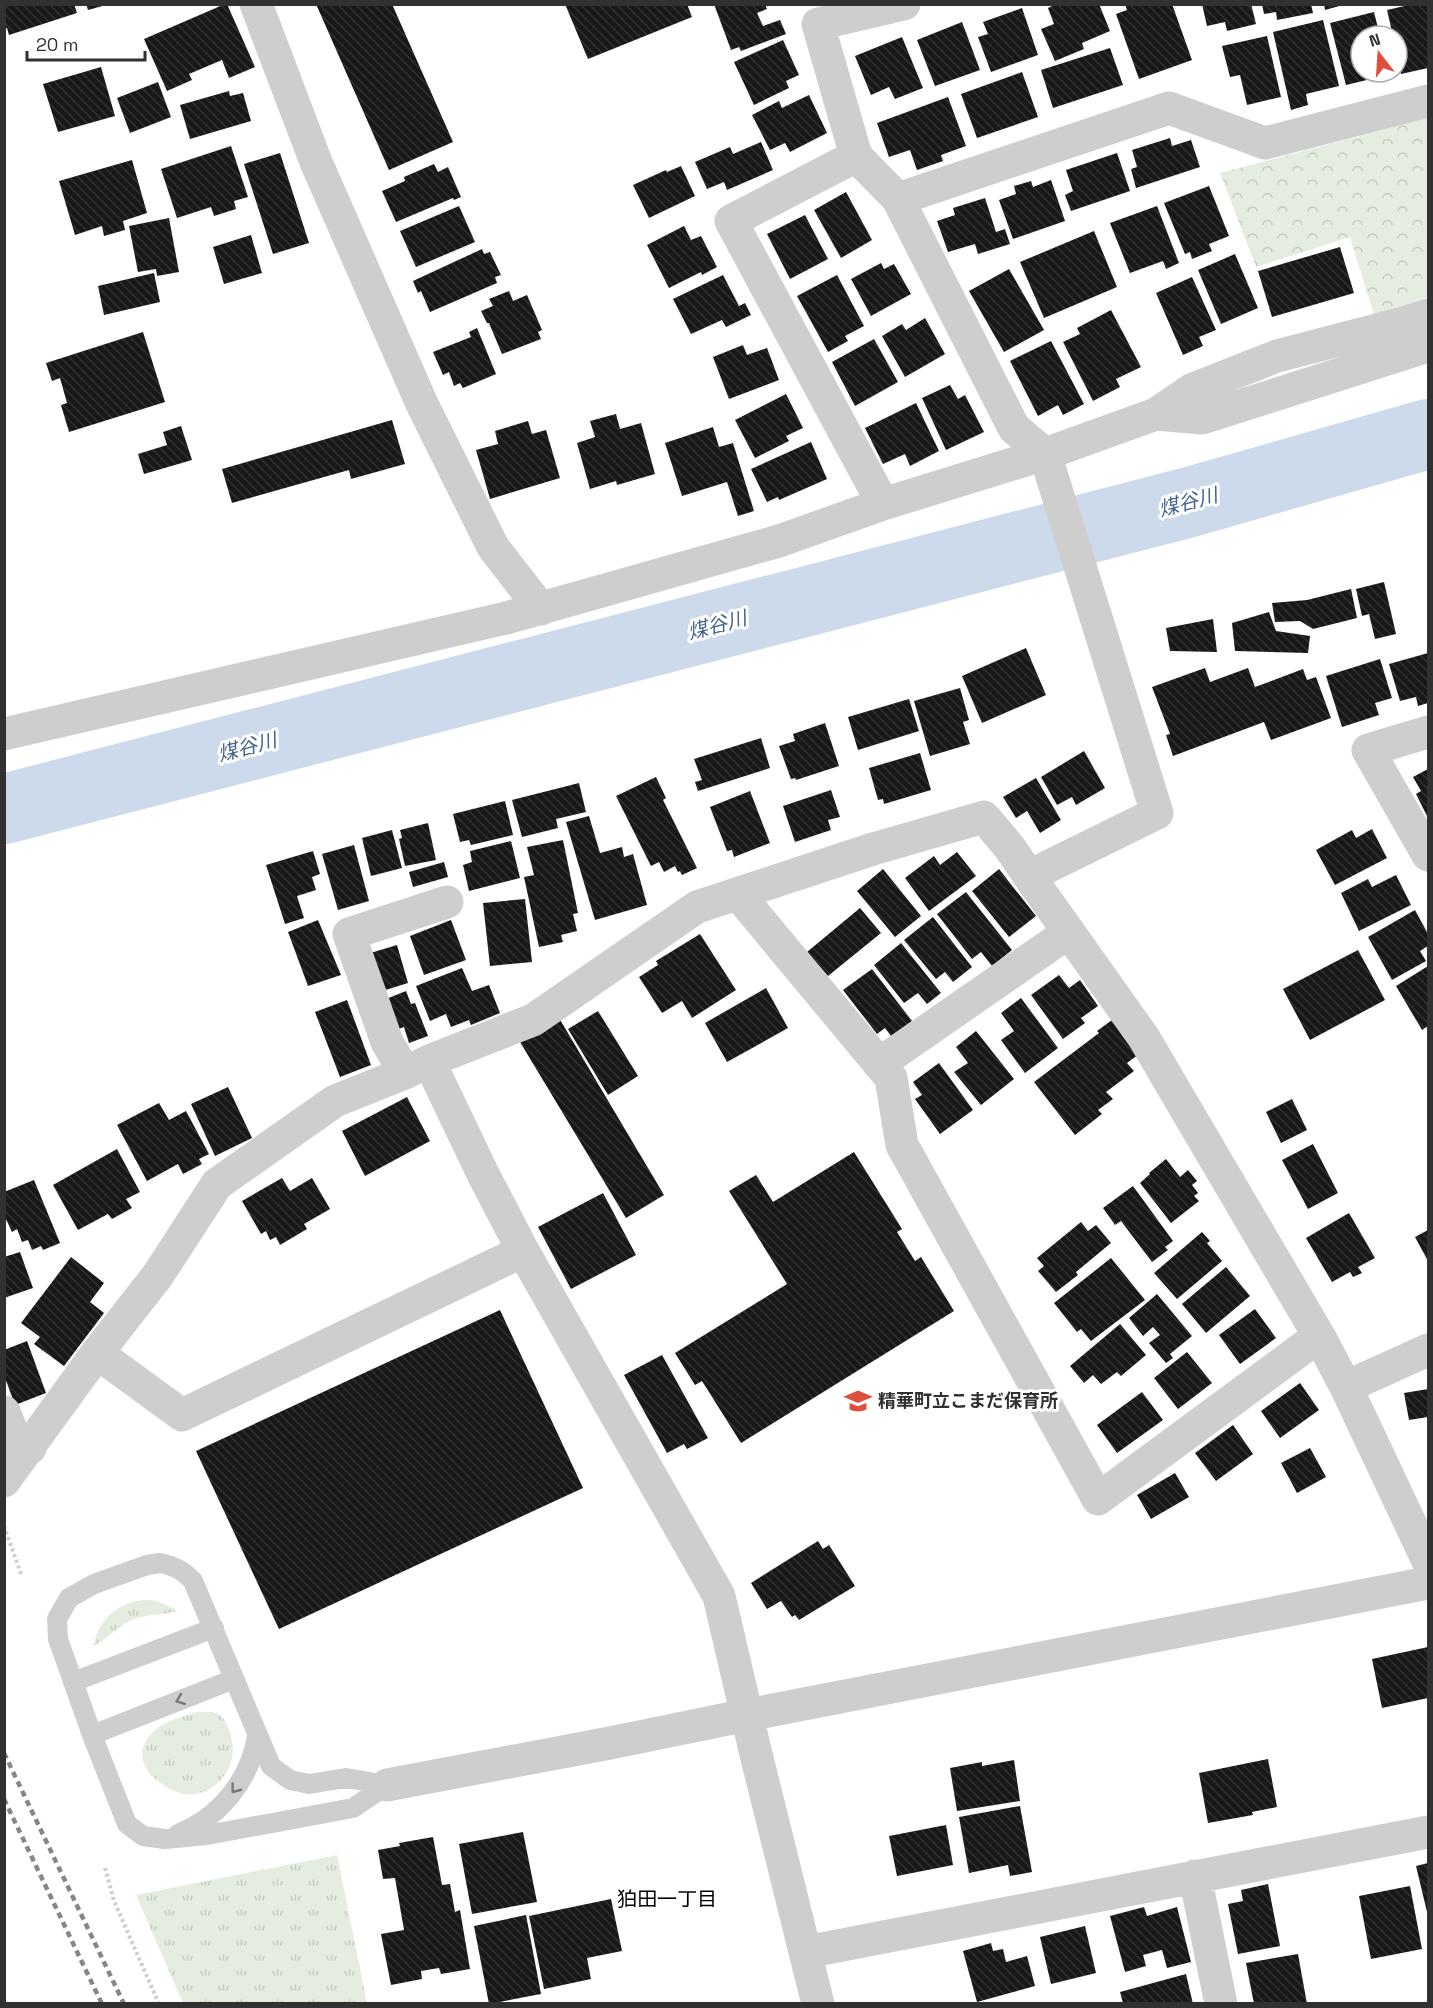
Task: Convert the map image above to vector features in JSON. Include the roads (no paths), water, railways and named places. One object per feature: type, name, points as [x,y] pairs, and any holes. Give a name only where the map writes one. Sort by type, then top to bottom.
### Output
[{"type":"street","points":[[256,4],[316,162],[422,404],[493,547],[541,609]]},
{"type":"street","points":[[904,4],[818,24],[856,156],[898,199],[1014,428],[1049,466],[1157,813],[1029,876]]},
{"type":"street","points":[[898,199],[1169,108],[1265,143],[1428,102]]},
{"type":"street","points":[[856,156],[731,221],[883,504]]},
{"type":"street","points":[[4,734],[541,609],[779,541],[883,504],[1049,466],[1156,414],[1193,389],[1277,356],[1428,315]]},
{"type":"street","points":[[1156,414],[1202,418],[1428,346]]},
{"type":"street","points":[[1428,732],[1368,750],[1428,855]]},
{"type":"street","points":[[4,1481],[97,1353],[158,1275],[217,1184],[335,1101],[533,1020],[697,907],[873,849],[984,817],[1010,848],[1144,1038],[1319,1336],[1346,1387],[1428,1561]]},
{"type":"street","points":[[738,894],[891,1078],[902,1145],[1098,1499],[1319,1336]]},
{"type":"street","points":[[447,902],[349,934],[387,1042],[417,1067],[483,1174],[523,1251],[719,1596],[756,1757],[818,2004]]},
{"type":"street","points":[[879,1064],[1069,932]]},
{"type":"street","points":[[97,1353],[182,1415],[523,1251]]},
{"type":"street","points":[[1346,1387],[1428,1350]]},
{"type":"street","points":[[4,1412],[13,1434],[30,1448]]},
{"type":"street","points":[[387,1785],[599,1746],[747,1714],[1428,1583]]},
{"type":"street","points":[[806,1952],[1428,1832]]},
{"type":"street","points":[[1195,1876],[1221,2004]]},
{"type":"lane","points":[[160,1563],[173,1566],[184,1572],[192,1581],[271,1766],[290,1780],[309,1784],[346,1778],[387,1785],[354,1808],[207,1835],[165,1839],[143,1836],[127,1824],[58,1639],[57,1619],[69,1598],[94,1584],[147,1565],[160,1563]]},
{"type":"lane","points":[[73,1682],[214,1628]]},
{"type":"lane","points":[[92,1735],[234,1679]]},
{"type":"lane","points":[[165,1839],[195,1827],[222,1807],[243,1779],[258,1736]]},
{"type":"waterway","name":"煤谷川","points":[[4,809],[1190,502],[1428,434]]},
{"type":"railway","points":[[4,1753],[124,2004]]},
{"type":"railway","points":[[4,1799],[102,2004]]},
{"type":"place","name":"精華町立こまだ保育所","points":[[858,1401]]},
{"type":"district","name":"狛田一丁目","points":[[667,1899]]}]
